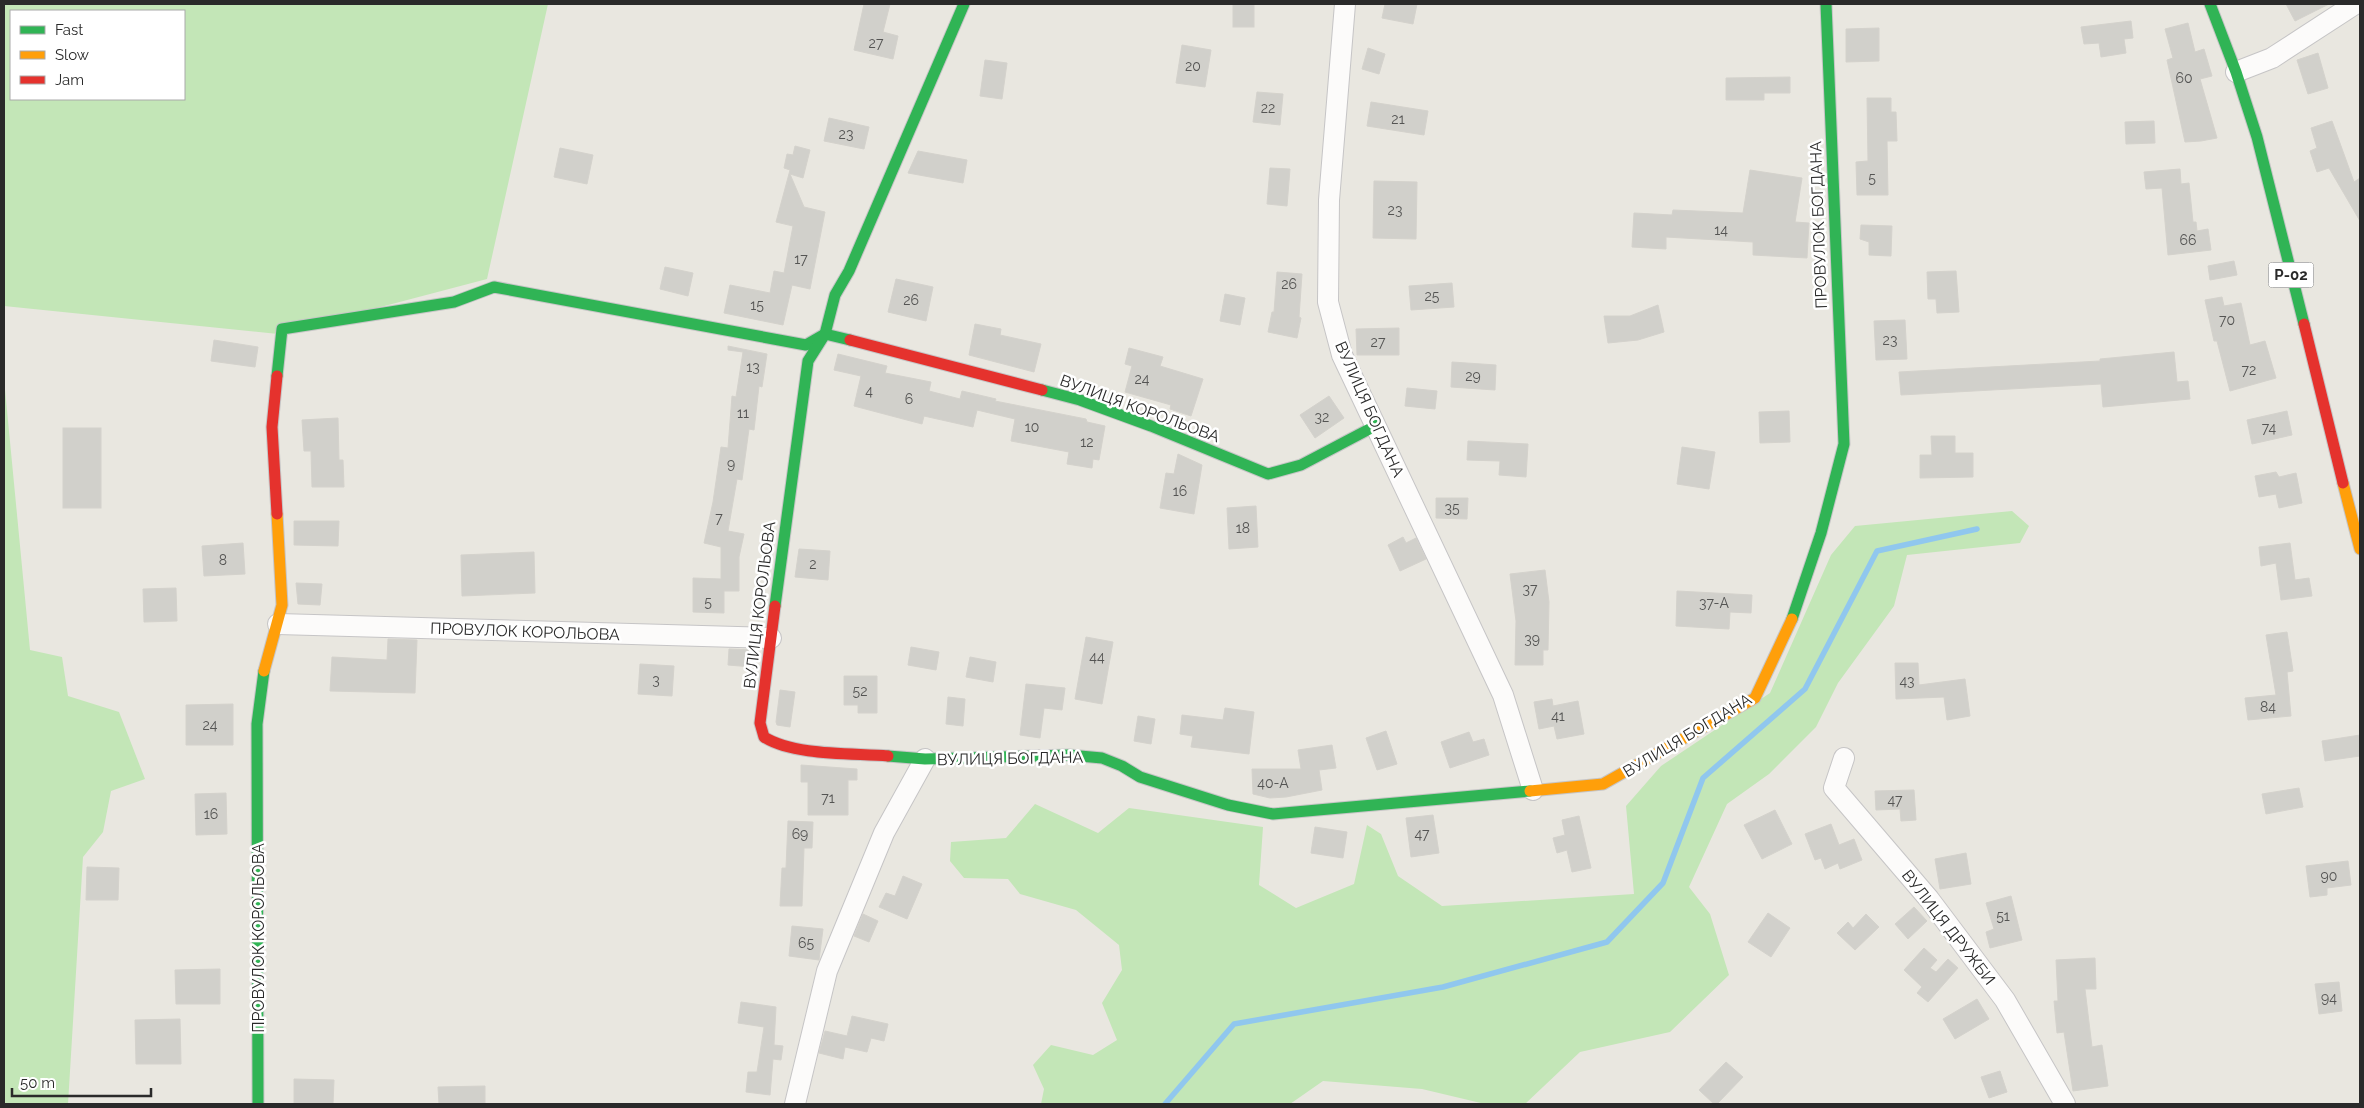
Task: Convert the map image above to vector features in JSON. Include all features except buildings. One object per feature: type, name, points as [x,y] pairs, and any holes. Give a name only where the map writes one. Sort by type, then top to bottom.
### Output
[{"type":"street","name":"ВУЛИЦЯ КОРОЛЬОВА","points":[[763,706],[808,361],[825,334],[835,296],[849,271],[964,4]]},
{"type":"street","name":"ВУЛИЦЯ БОГДАНА","points":[[1345,4],[1329,200],[1328,302],[1342,355],[1377,425],[1503,696],[1533,790]]},
{"type":"street","name":"ПРОВУЛОК БОГДАНА","points":[[1826,4],[1844,444]]},
{"type":"street","name":"Р-02","points":[[2210,4],[2236,72],[2257,137],[2360,549]]},
{"type":"street","points":[[2236,72],[2272,58],[2355,4]]},
{"type":"street","name":"ПРОВУЛОК КОРОЛЬОВА","points":[[258,1104],[258,724],[262,676],[282,605],[272,427],[282,329],[454,302],[494,287],[806,345],[825,334]]},
{"type":"street","name":"ВУЛИЦЯ КОРОЛЬОВА","points":[[825,334],[1080,400],[1151,426],[1268,474],[1301,464],[1377,425]]},
{"type":"street","name":"ВУЛИЦЯ БОГДАНА","points":[[763,706],[760,723],[764,737],[777,745],[797,749],[925,759],[1068,755],[1102,758],[1122,766],[1140,777],[1228,805],[1273,814],[1603,784],[1754,698],[1791,623],[1821,533],[1844,444]]},
{"type":"street","name":"ПРОВУЛОК КОРОЛЬОВА","points":[[278,624],[771,638]]},
{"type":"street","name":"ВУЛИЦЯ ДРУЖБИ","points":[[1844,758],[1834,788],[1929,899],[2005,1000],[2065,1104]]},
{"type":"street","name":"ВУЛИЦЯ БОГДАНА","points":[[795,1104],[827,971],[884,833],[925,759]]},
{"type":"green space","points":[[4,4],[548,4],[487,279],[278,334],[4,306]]},
{"type":"green space","points":[[4,379],[30,650],[62,657],[68,696],[119,712],[145,779],[111,791],[103,832],[83,857],[68,1104],[4,1104]]},
{"type":"green space","points":[[2012,511],[2029,526],[2020,543],[1907,555],[1894,606],[1838,683],[1816,727],[1769,774],[1727,804],[1689,887],[1710,914],[1729,975],[1670,1032],[1580,1052],[1525,1104],[1485,1104],[1422,1089],[1323,1081],[1290,1104],[1041,1104],[1044,1089],[1033,1065],[1051,1045],[1093,1055],[1117,1040],[1102,1003],[1122,970],[1119,945],[1076,910],[1020,894],[1008,879],[964,878],[950,861],[951,842],[1006,838],[1035,804],[1098,833],[1129,808],[1263,827],[1259,885],[1296,908],[1354,884],[1367,825],[1381,834],[1398,876],[1442,906],[1634,894],[1626,806],[1661,766],[1770,693],[1831,555],[1855,526]]},
{"type":"waterway","points":[[1165,1104],[1234,1024],[1443,987],[1607,942],[1663,883],[1703,778],[1805,689],[1877,551],[1977,529]]},
{"type":"traffic: fast","points":[[775,606],[808,361],[825,334],[835,295],[849,271],[964,4]]},
{"type":"traffic: fast","points":[[1792,619],[1821,533],[1844,444],[1826,4]]},
{"type":"traffic: fast","points":[[2210,4],[2236,72],[2257,137],[2304,324]]},
{"type":"traffic: fast","points":[[277,376],[282,329],[454,302],[494,287],[806,345],[825,334],[850,340]]},
{"type":"traffic: fast","points":[[1042,390],[1080,400],[1151,426],[1268,474],[1301,465],[1377,425]]},
{"type":"traffic: fast","points":[[258,1104],[257,724],[264,671]]},
{"type":"traffic: fast","points":[[888,756],[925,759],[1069,755],[1102,758],[1122,766],[1140,777],[1228,805],[1273,814],[1530,791]]},
{"type":"traffic: slow","points":[[2343,483],[2360,549]]},
{"type":"traffic: slow","points":[[264,671],[282,605],[277,514]]},
{"type":"traffic: slow","points":[[1530,791],[1603,784],[1755,698],[1792,619]]},
{"type":"traffic: jam","points":[[2304,324],[2343,483]]},
{"type":"traffic: jam","points":[[850,340],[1042,390]]},
{"type":"traffic: jam","points":[[277,376],[272,427],[277,514]]},
{"type":"traffic: jam","points":[[775,606],[760,723],[764,737],[791,748],[807,751],[888,756]]}]
